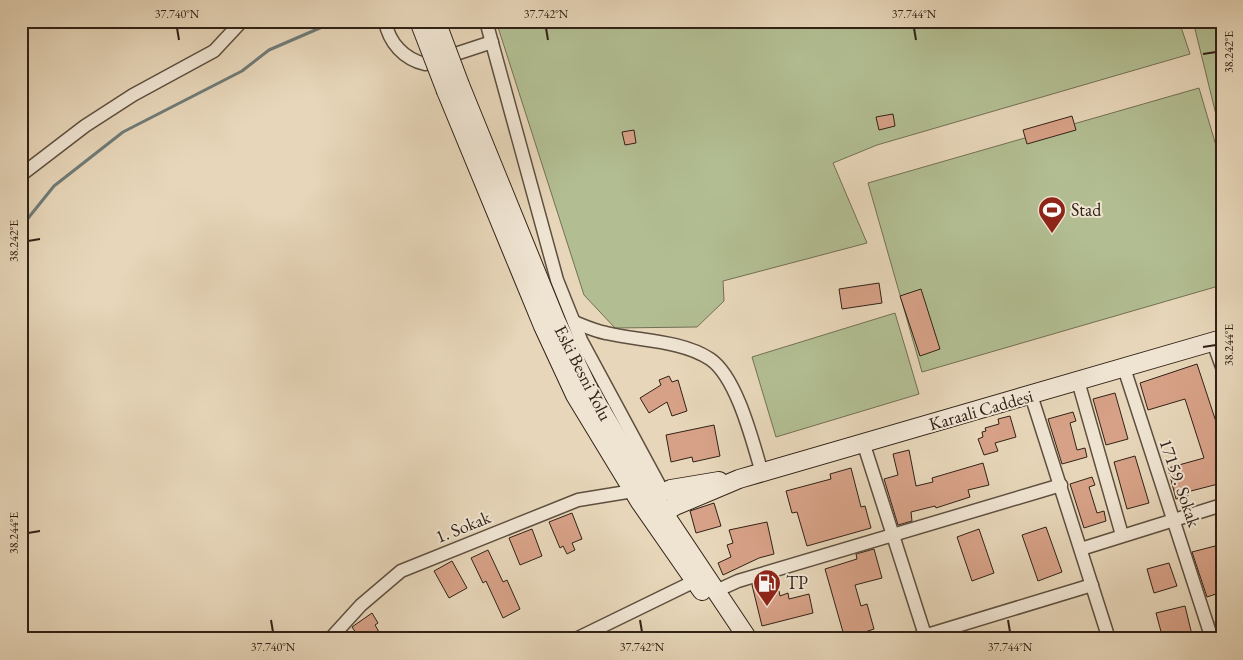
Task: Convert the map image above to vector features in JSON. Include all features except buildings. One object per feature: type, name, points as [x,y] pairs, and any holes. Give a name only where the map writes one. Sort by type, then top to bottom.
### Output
[{"type":"main road","points":[[419,21],[453,88]]},
{"type":"main road","points":[[436,21],[453,88]]},
{"type":"main road","name":"Eski Besni Yolu","points":[[453,88],[563,373],[587,417],[647,496],[695,581],[736,639]]},
{"type":"main road","name":"Karaali Caddesi","points":[[739,480],[1218,340]]},
{"type":"main road","points":[[647,496],[689,484],[739,480]]},
{"type":"main road","points":[[658,516],[739,480]]},
{"type":"main road","name":"Eski Besni Yolu","points":[[658,516],[716,591],[748,639]]},
{"type":"street","points":[[21,175],[85,126],[133,95],[214,51],[242,21]]},
{"type":"street","points":[[385,21],[400,52],[415,62],[425,64],[492,42]]},
{"type":"street","points":[[486,21],[557,280],[647,496]]},
{"type":"street","points":[[574,322],[604,333],[679,347],[710,360],[720,369],[739,401],[762,473]]},
{"type":"street","points":[[1218,340],[1222,367]]},
{"type":"street","name":"17159. Sokak","points":[[1124,368],[1212,639]]},
{"type":"street","points":[[1078,381],[1122,535]]},
{"type":"street","points":[[1031,395],[1109,639]]},
{"type":"street","points":[[864,445],[894,536],[919,637],[1092,585]]},
{"type":"street","points":[[716,591],[738,581],[1061,485]]},
{"type":"street","name":"1. Sokak","points":[[330,639],[361,605],[401,571],[578,500],[647,496]]},
{"type":"street","points":[[1081,549],[1222,505]]},
{"type":"street","points":[[576,639],[695,581]]},
{"type":"green space","points":[[496,21],[1179,21],[1190,54],[877,145],[833,163],[867,243],[723,281],[724,301],[697,327],[615,328],[584,295]]},
{"type":"green space","points":[[1193,21],[1222,21],[1222,139]]},
{"type":"green space","name":"Stad","points":[[1199,88],[1222,166],[1222,285],[922,372],[868,183]]},
{"type":"green space","points":[[895,313],[919,394],[776,437],[752,357]]},
{"type":"waterway","points":[[21,227],[54,186],[123,132],[242,71],[269,50],[336,21]]},
{"type":"place","name":"Stad","points":[[1052,234]]},
{"type":"place","name":"TP","points":[[767,607]]}]
